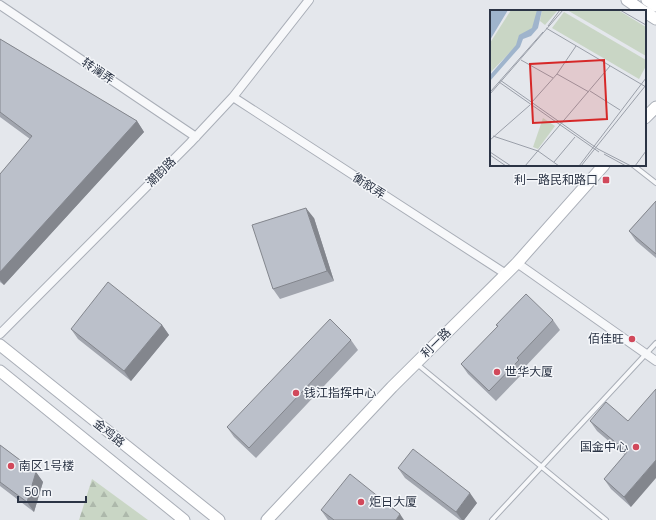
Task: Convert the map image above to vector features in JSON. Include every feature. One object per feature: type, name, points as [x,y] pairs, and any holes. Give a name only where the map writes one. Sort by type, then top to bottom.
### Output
[{"type":"main road","points":[[627,0],[641,10]]},
{"type":"main road","points":[[647,0],[656,6]]},
{"type":"main road","points":[[646,13],[656,19]]},
{"type":"main road","points":[[646,117],[656,107]]},
{"type":"main road","name":"利一路","points":[[267,520],[416,363],[517,263],[603,166]]},
{"type":"main road","name":"金鸡路","points":[[0,345],[219,520]]},
{"type":"main road","name":"金鸡路","points":[[0,370],[184,520]]},
{"type":"street","name":"潮韵路","points":[[0,334],[196,137],[233,97],[309,0]]},
{"type":"street","name":"转澜弄","points":[[0,5],[196,137]]},
{"type":"street","name":"衡叙弄","points":[[233,97],[506,274]]},
{"type":"street","points":[[517,263],[656,361]]},
{"type":"lane","points":[[634,166],[656,183]]},
{"type":"lane","points":[[492,520],[656,343]]},
{"type":"lane","points":[[416,363],[606,520]]},
{"type":"green space","points":[[92,479],[148,520],[79,520]]},
{"type":"building","points":[[0,39],[137,121],[0,272],[0,174],[32,136],[0,112]]},
{"type":"building","points":[[656,201],[656,254],[629,231]]},
{"type":"building","points":[[306,208],[327,271],[273,289],[252,225]]},
{"type":"building","points":[[108,282],[162,325],[124,371],[71,329]]},
{"type":"building","points":[[526,294],[553,320],[517,358],[519,360],[489,391],[461,364],[498,326],[496,325]]},
{"type":"building","points":[[330,319],[351,340],[249,448],[227,427]]},
{"type":"building","name":"国金中心","points":[[656,389],[656,460],[624,497],[604,479],[627,452],[590,421],[606,402],[628,421]]},
{"type":"building","name":"南区1号楼","points":[[0,445],[36,472],[27,502],[0,482]]},
{"type":"building","points":[[413,449],[470,493],[456,512],[398,468]]},
{"type":"building","name":"炬日大厦","points":[[350,474],[400,514],[396,520],[334,520],[321,510]]},
{"type":"place","name":"利一路民和路口","points":[[606,180]]},
{"type":"place","name":"佰佳旺","points":[[632,339]]},
{"type":"place","name":"世华大厦","points":[[497,372]]},
{"type":"place","name":"钱江指挥中心","points":[[296,393]]},
{"type":"place","name":"国金中心","points":[[636,447]]},
{"type":"place","name":"南区1号楼","points":[[11,466]]},
{"type":"place","name":"炬日大厦","points":[[361,502]]}]
